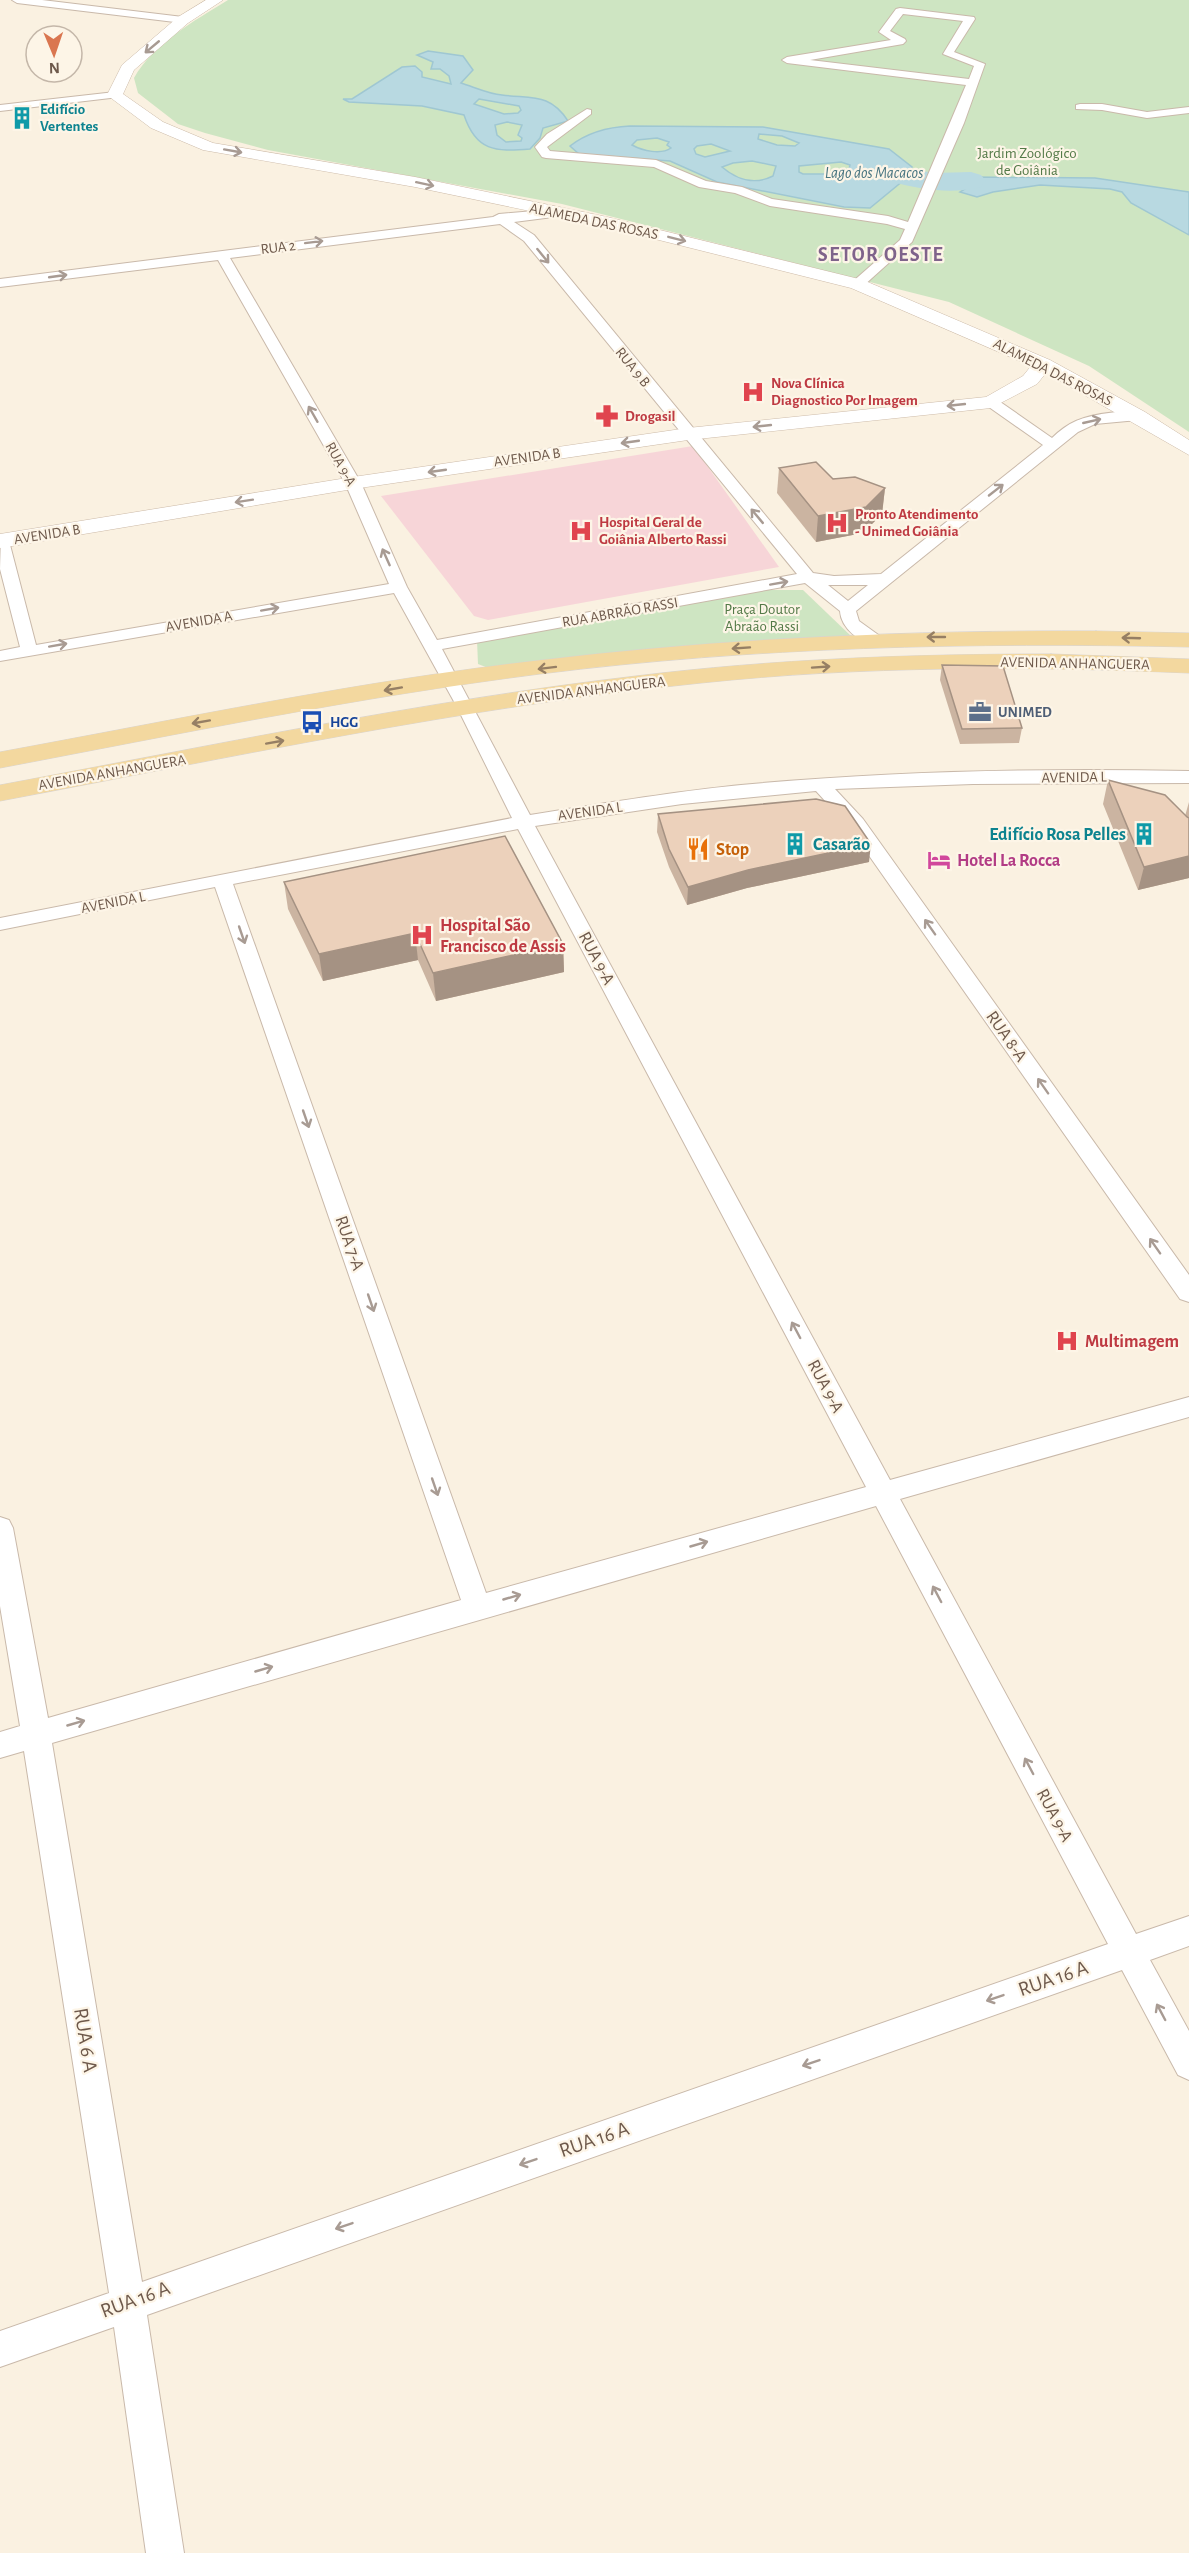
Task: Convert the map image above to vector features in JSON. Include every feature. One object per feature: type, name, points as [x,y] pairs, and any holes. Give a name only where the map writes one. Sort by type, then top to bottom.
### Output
[{"type":"main road","points":[[115,95],[127,68],[183,20],[216,0]]},
{"type":"main road","name":"ALAMEDA DAS ROSAS","points":[[115,95],[157,125],[209,147],[415,182],[618,225],[857,284],[1043,364],[1138,416],[1189,449]]},
{"type":"main road","name":"AVENIDA B","points":[[0,540],[353,483],[688,434],[991,402],[1030,380],[1043,364]]},
{"type":"main road","name":"AVENIDA ANHANGUERA","points":[[0,760],[451,679],[686,652],[860,636],[1045,636],[1189,640]]},
{"type":"main road","name":"AVENIDA ANHANGUERA","points":[[0,793],[466,707],[637,683],[770,671],[900,663],[1010,661],[1189,666]]},
{"type":"street","points":[[14,0],[183,20]]},
{"type":"street","points":[[857,284],[906,242],[974,83],[980,64],[948,54],[970,19],[900,11],[884,32],[901,42],[787,60],[974,83]]},
{"type":"street","points":[[0,108],[115,95]]},
{"type":"street","points":[[1080,107],[1102,107],[1147,115],[1189,110]]},
{"type":"street","points":[[587,112],[577,122],[549,136],[541,147],[546,154],[656,164],[703,184],[738,190],[770,202],[888,220],[912,227]]},
{"type":"street","name":"RUA 2","points":[[0,283],[499,218],[557,213]]},
{"type":"street","name":"RUA 9 B","points":[[499,218],[528,238],[808,577],[848,609]]},
{"type":"street","name":"RUA 9-A","points":[[221,254],[353,483],[399,586],[466,707],[523,821],[1189,2064]]},
{"type":"street","points":[[991,402],[1053,445]]},
{"type":"street","points":[[860,636],[847,617],[848,609],[1053,445],[1069,429],[1090,419],[1138,416]]},
{"type":"street","points":[[0,540],[29,650]]},
{"type":"street","name":"RUA ABRRÃO RASSI","points":[[432,646],[808,577],[834,581],[885,579]]},
{"type":"street","name":"AVENIDA A","points":[[0,656],[399,586]]},
{"type":"street","points":[[1148,776],[1155,795]]},
{"type":"street","name":"AVENIDA L","points":[[0,924],[523,821],[684,797],[819,784],[1189,777]]},
{"type":"street","name":"RUA 8-A","points":[[819,784],[856,823],[1189,1293]]},
{"type":"street","name":"RUA 7-A","points":[[222,880],[477,1607]]},
{"type":"street","points":[[0,1745],[477,1607],[1189,1407]]},
{"type":"street","name":"RUA 6 A","points":[[0,1528],[37,1734],[128,2302],[165,2553]]},
{"type":"street","name":"RUA 16 A","points":[[0,2349],[128,2302],[1189,1931]]},
{"type":"shaded area","name":"Hospital Geral de Goiânia Alberto Rassi","points":[[693,446],[779,567],[488,620],[474,616],[381,496]]},
{"type":"green space","name":"Jardim Zoológico de Goiânia","points":[[228,0],[1189,0],[1189,432],[1089,366],[949,302],[562,204],[268,150],[178,124],[138,93],[134,78],[142,65],[164,43]]},
{"type":"green space","name":"Praça Doutor Abraão Rassi","points":[[758,590],[803,590],[851,636],[496,671],[478,664],[477,640]]},
{"type":"water","points":[[428,51],[463,56],[473,70],[461,83],[492,93],[540,99],[554,106],[568,121],[543,128],[540,138],[530,149],[507,150],[488,147],[481,142],[474,136],[464,115],[422,106],[349,102],[343,99],[352,99],[402,67],[415,66],[422,72],[422,77],[451,84],[449,76],[440,69],[431,69],[433,62],[417,55]],"holes":[[[479,99],[519,106],[521,110],[518,113],[504,114],[474,104]],[[507,122],[522,125],[518,135],[522,138],[521,141],[506,142],[497,135],[495,125]]]},
{"type":"water","name":"Lago dos Macacos","points":[[622,127],[763,127],[889,149],[912,167],[904,180],[870,208],[844,207],[717,182],[670,161],[579,154],[570,146],[591,134]],"holes":[[[759,134],[782,136],[799,143],[795,146],[777,145],[758,139]],[[657,138],[669,142],[667,145],[671,148],[657,152],[641,149],[632,145],[637,140]],[[711,144],[730,151],[705,157],[696,154],[694,149],[697,146]],[[752,161],[776,166],[773,176],[753,181],[740,178],[722,167]],[[841,162],[850,165],[849,169],[829,174],[799,172],[799,166]]]},
{"type":"water","points":[[971,177],[1095,178],[1189,192],[1189,235],[1131,203],[1122,192],[1110,189],[1040,185],[993,192],[977,197],[960,192],[971,185]]},
{"type":"building","points":[[816,462],[833,479],[855,477],[885,488],[866,507],[818,516],[779,468]]},
{"type":"building","name":"UNIMED","points":[[942,665],[1003,666],[1022,728],[962,729]]},
{"type":"building","points":[[1108,780],[1165,795],[1189,818],[1189,856],[1144,867]]},
{"type":"building","points":[[816,799],[845,806],[871,844],[748,870],[688,887],[669,849],[658,814]]},
{"type":"building","name":"Hospital São Francisco de Assis","points":[[505,836],[563,944],[433,973],[415,933],[319,954],[284,882]]},
{"type":"waterway","points":[[906,177],[934,182],[971,181]]},
{"type":"place","name":"Edifício Vertentes","points":[[22,118]]},
{"type":"place","name":"Nova Clínica Diagnostico Por Imagem","points":[[753,392]]},
{"type":"place","name":"Drogasil","points":[[607,416]]},
{"type":"place","name":"Pronto Atendimento - Unimed Goiânia","points":[[837,523]]},
{"type":"place","name":"Hospital Geral de Goiânia Alberto Rassi","points":[[581,531]]},
{"type":"place","name":"UNIMED","points":[[980,712]]},
{"type":"place","name":"HGG","points":[[312,722]]},
{"type":"place","name":"Edifício Rosa Pelles","points":[[1144,834]]},
{"type":"place","name":"Casarão","points":[[795,844]]},
{"type":"place","name":"Stop","points":[[698,849]]},
{"type":"place","name":"Hotel La Rocca","points":[[939,860]]},
{"type":"place","name":"Hospital São Francisco de Assis","points":[[422,935]]},
{"type":"place","name":"Multimagem","points":[[1067,1341]]},
{"type":"district","name":"SETOR OESTE","points":[[881,254]]}]
